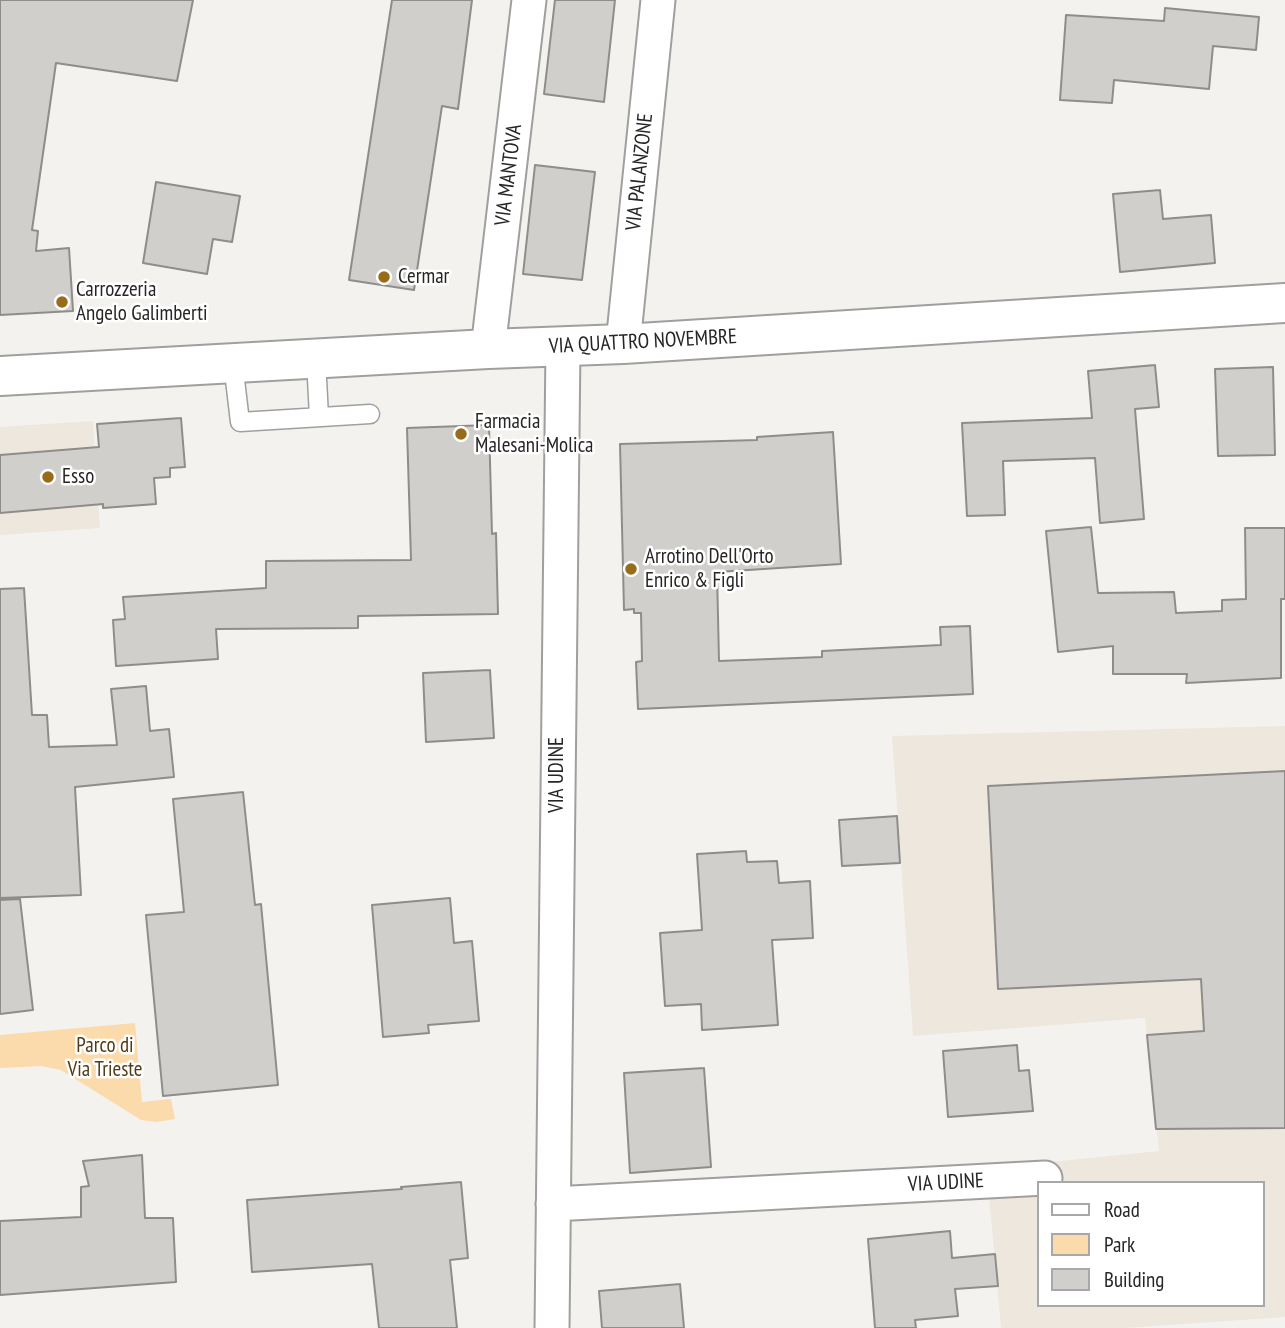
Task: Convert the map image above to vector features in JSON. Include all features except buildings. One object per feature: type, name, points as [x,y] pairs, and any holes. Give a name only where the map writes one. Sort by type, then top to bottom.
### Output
[{"type":"main road","name":"VIA QUATTRO NOVEMBRE","points":[[0,376],[623,344],[1285,303]]},
{"type":"street","name":"VIA MANTOVA","points":[[488,349],[529,0]]},
{"type":"street","name":"VIA PALANZONE","points":[[623,344],[657,0]]},
{"type":"street","name":"VIA UDINE","points":[[552,1328],[563,346]]},
{"type":"street","name":"VIA UDINE","points":[[553,1204],[1045,1178]]},
{"type":"lane","points":[[316,359],[319,417]]},
{"type":"lane","points":[[233,363],[240,422],[370,414]]},
{"type":"shaded area","name":"Esso","points":[[93,421],[100,528],[0,535],[0,427]]},
{"type":"shaded area","points":[[1285,726],[1285,1317],[1126,1328],[1001,1328],[989,1196],[1036,1190],[1036,1307],[1264,1307],[1264,1181],[1054,1181],[1051,1162],[1159,1151],[1145,1018],[913,1036],[892,736]]},
{"type":"green space","name":"Parco di Via Trieste","points":[[135,1023],[142,1102],[171,1099],[175,1119],[157,1122],[141,1120],[61,1070],[41,1066],[0,1068],[0,1035]]},
{"type":"place","name":"Cermar","points":[[384,277]]},
{"type":"place","name":"Carrozzeria Angelo Galimberti","points":[[62,302]]},
{"type":"place","name":"Farmacia Malesani-Molica","points":[[461,434]]},
{"type":"place","name":"Esso","points":[[48,477]]},
{"type":"place","name":"Arrotino Dell'Orto Enrico & Figli","points":[[631,569]]}]
